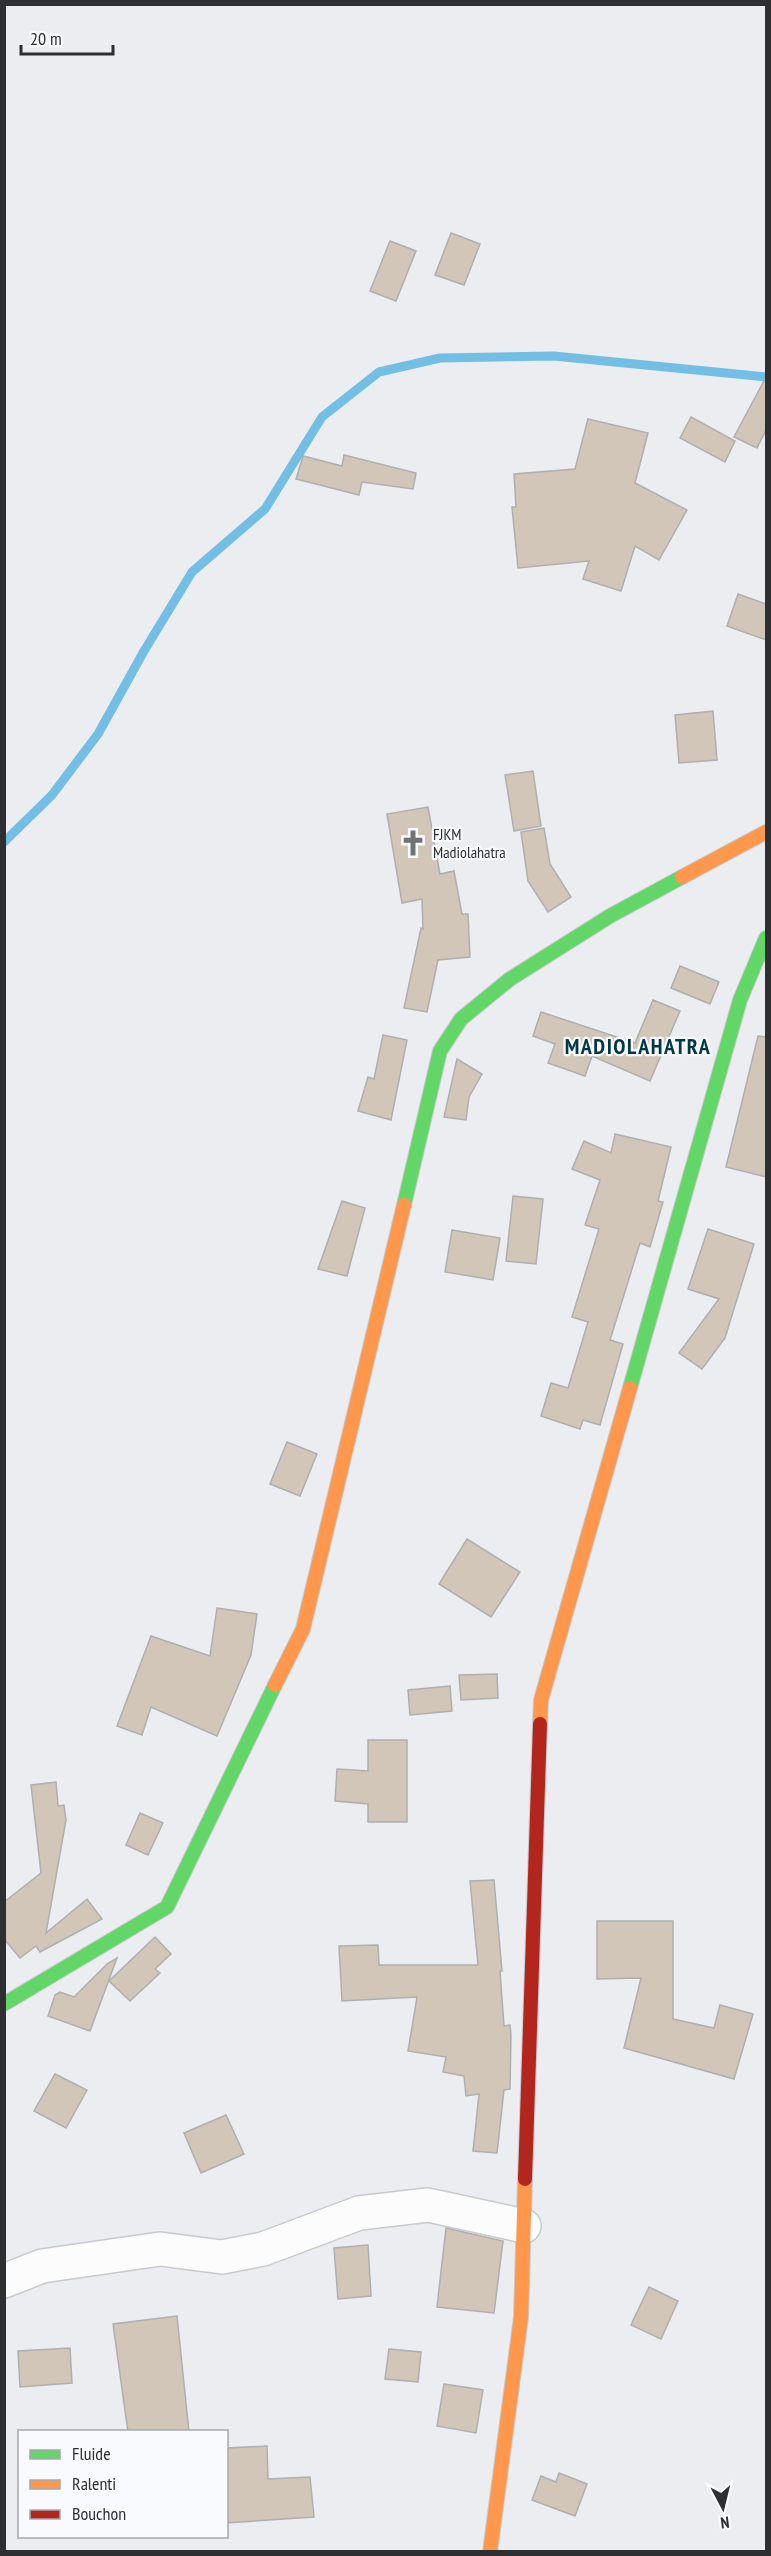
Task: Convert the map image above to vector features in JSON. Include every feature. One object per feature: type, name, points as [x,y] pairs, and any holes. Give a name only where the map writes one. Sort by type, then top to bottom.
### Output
[{"type":"street","points":[[4,2004],[167,1907],[303,1629],[440,1051],[461,1019],[510,979],[610,916],[766,832]]},
{"type":"street","points":[[490,2552],[521,2317],[541,1700],[740,1000],[766,938]]},
{"type":"street","points":[[4,2281],[42,2266],[160,2249],[222,2257],[263,2248],[359,2213],[428,2205],[524,2226]]},
{"type":"building","points":[[451,233],[480,244],[464,285],[435,275]]},
{"type":"building","points":[[390,241],[416,251],[396,301],[370,291]]},
{"type":"building","points":[[766,377],[766,430],[757,448],[734,437]]},
{"type":"building","points":[[691,417],[735,441],[725,462],[680,438]]},
{"type":"building","points":[[588,419],[648,433],[635,483],[687,510],[659,560],[635,546],[621,591],[583,579],[589,561],[518,568],[512,507],[516,507],[514,474],[575,469]]},
{"type":"building","points":[[344,455],[416,473],[413,489],[362,482],[359,495],[296,479],[303,456],[342,466]]},
{"type":"building","points":[[738,594],[766,604],[766,640],[727,626]]},
{"type":"building","points":[[713,711],[717,760],[679,763],[675,715]]},
{"type":"building","points":[[533,771],[541,826],[514,831],[505,775]]},
{"type":"building","points":[[428,807],[440,874],[454,871],[462,914],[468,914],[470,957],[438,960],[427,1012],[404,1008],[421,928],[423,929],[422,899],[402,903],[387,814]]},
{"type":"building","points":[[544,828],[550,864],[571,897],[548,912],[528,881],[521,832]]},
{"type":"building","points":[[680,966],[719,982],[710,1004],[671,988]]},
{"type":"building","points":[[653,1000],[680,1011],[650,1081],[592,1056],[585,1076],[548,1063],[555,1044],[533,1036],[541,1012],[635,1043]]},
{"type":"building","points":[[383,1035],[407,1040],[391,1120],[358,1111],[368,1077],[374,1079]]},
{"type":"building","points":[[758,1036],[766,1037],[766,1177],[726,1167]]},
{"type":"building","points":[[457,1059],[482,1074],[469,1097],[466,1120],[444,1117]]},
{"type":"building","points":[[615,1134],[671,1147],[658,1201],[663,1202],[650,1247],[640,1243],[610,1340],[623,1344],[600,1425],[583,1420],[580,1429],[541,1416],[551,1383],[568,1388],[588,1322],[572,1317],[599,1229],[585,1225],[600,1180],[572,1169],[584,1141],[611,1153]]},
{"type":"building","points":[[513,1196],[543,1199],[536,1264],[506,1261]]},
{"type":"building","points":[[342,1201],[365,1208],[347,1276],[318,1269]]},
{"type":"building","points":[[708,1229],[754,1244],[725,1338],[702,1369],[679,1353],[719,1299],[688,1289]]},
{"type":"building","points":[[452,1230],[500,1238],[493,1280],[445,1272]]},
{"type":"building","points":[[287,1442],[317,1454],[300,1496],[270,1484]]},
{"type":"building","points":[[467,1539],[520,1572],[491,1617],[439,1584]]},
{"type":"building","points":[[217,1608],[257,1614],[251,1655],[217,1736],[151,1707],[142,1735],[117,1726],[151,1636],[210,1656]]},
{"type":"building","points":[[497,1674],[498,1698],[461,1700],[459,1675]]},
{"type":"building","points":[[450,1686],[452,1711],[410,1715],[408,1690]]},
{"type":"building","points":[[368,1740],[407,1740],[407,1822],[368,1822],[368,1804],[335,1801],[337,1769],[368,1771]]},
{"type":"building","points":[[56,1782],[58,1806],[64,1805],[66,1820],[46,1933],[87,1899],[102,1919],[40,1952],[36,1946],[20,1958],[4,1939],[4,1902],[41,1873],[31,1785]]},
{"type":"building","points":[[140,1813],[163,1823],[148,1855],[126,1845]]},
{"type":"building","points":[[494,1880],[504,2026],[510,2025],[511,2035],[510,2089],[504,2090],[497,2153],[473,2151],[479,2094],[466,2096],[464,2076],[443,2072],[446,2057],[408,2051],[417,1997],[342,2001],[339,1946],[378,1945],[379,1965],[478,1965],[470,1881]]},
{"type":"building","points":[[597,1921],[673,1921],[673,2019],[714,2028],[720,2005],[753,2014],[734,2079],[624,2048],[641,1978],[597,1979]]},
{"type":"building","points":[[155,1937],[171,1954],[155,1969],[160,1973],[130,2001],[109,1981]]},
{"type":"building","points":[[117,1958],[90,2031],[48,2016],[55,1995],[60,1992],[74,1997],[107,1964]]},
{"type":"building","points":[[55,2074],[87,2090],[66,2128],[34,2111]]},
{"type":"building","points":[[226,2115],[244,2154],[201,2173],[184,2133]]},
{"type":"building","points":[[446,2228],[503,2241],[494,2313],[437,2307]]},
{"type":"building","points":[[368,2245],[371,2296],[338,2299],[334,2248]]},
{"type":"building","points":[[649,2287],[678,2301],[661,2339],[631,2325]]},
{"type":"building","points":[[177,2316],[189,2430],[128,2430],[113,2324]]},
{"type":"building","points":[[70,2348],[72,2383],[20,2387],[18,2351]]},
{"type":"building","points":[[389,2349],[421,2352],[418,2382],[385,2379]]},
{"type":"building","points":[[444,2384],[483,2390],[476,2433],[437,2426]]},
{"type":"building","points":[[267,2446],[268,2479],[310,2477],[314,2517],[228,2523],[228,2448]]},
{"type":"building","points":[[559,2473],[587,2484],[575,2516],[532,2500],[541,2476],[556,2482]]},
{"type":"waterway","points":[[4,842],[52,795],[98,734],[144,651],[192,572],[265,509],[322,417],[379,372],[440,358],[554,356],[766,377]]},
{"type":"traffic: fast","points":[[404,1205],[440,1051],[461,1019],[510,979],[610,916],[682,877]]},
{"type":"traffic: fast","points":[[630,1388],[740,1000],[766,938]]},
{"type":"traffic: fast","points":[[4,2004],[167,1907],[275,1685]]},
{"type":"traffic: slow","points":[[682,877],[766,832]]},
{"type":"traffic: slow","points":[[275,1685],[303,1629],[404,1205]]},
{"type":"traffic: slow","points":[[540,1724],[541,1700],[630,1388]]},
{"type":"traffic: slow","points":[[490,2552],[521,2317],[525,2179]]},
{"type":"traffic: jam","points":[[525,2179],[540,1724]]},
{"type":"place","name":"FJKM Madiolahatra","points":[[413,843]]},
{"type":"district","name":"MADIOLAHATRA","points":[[638,1046]]}]
